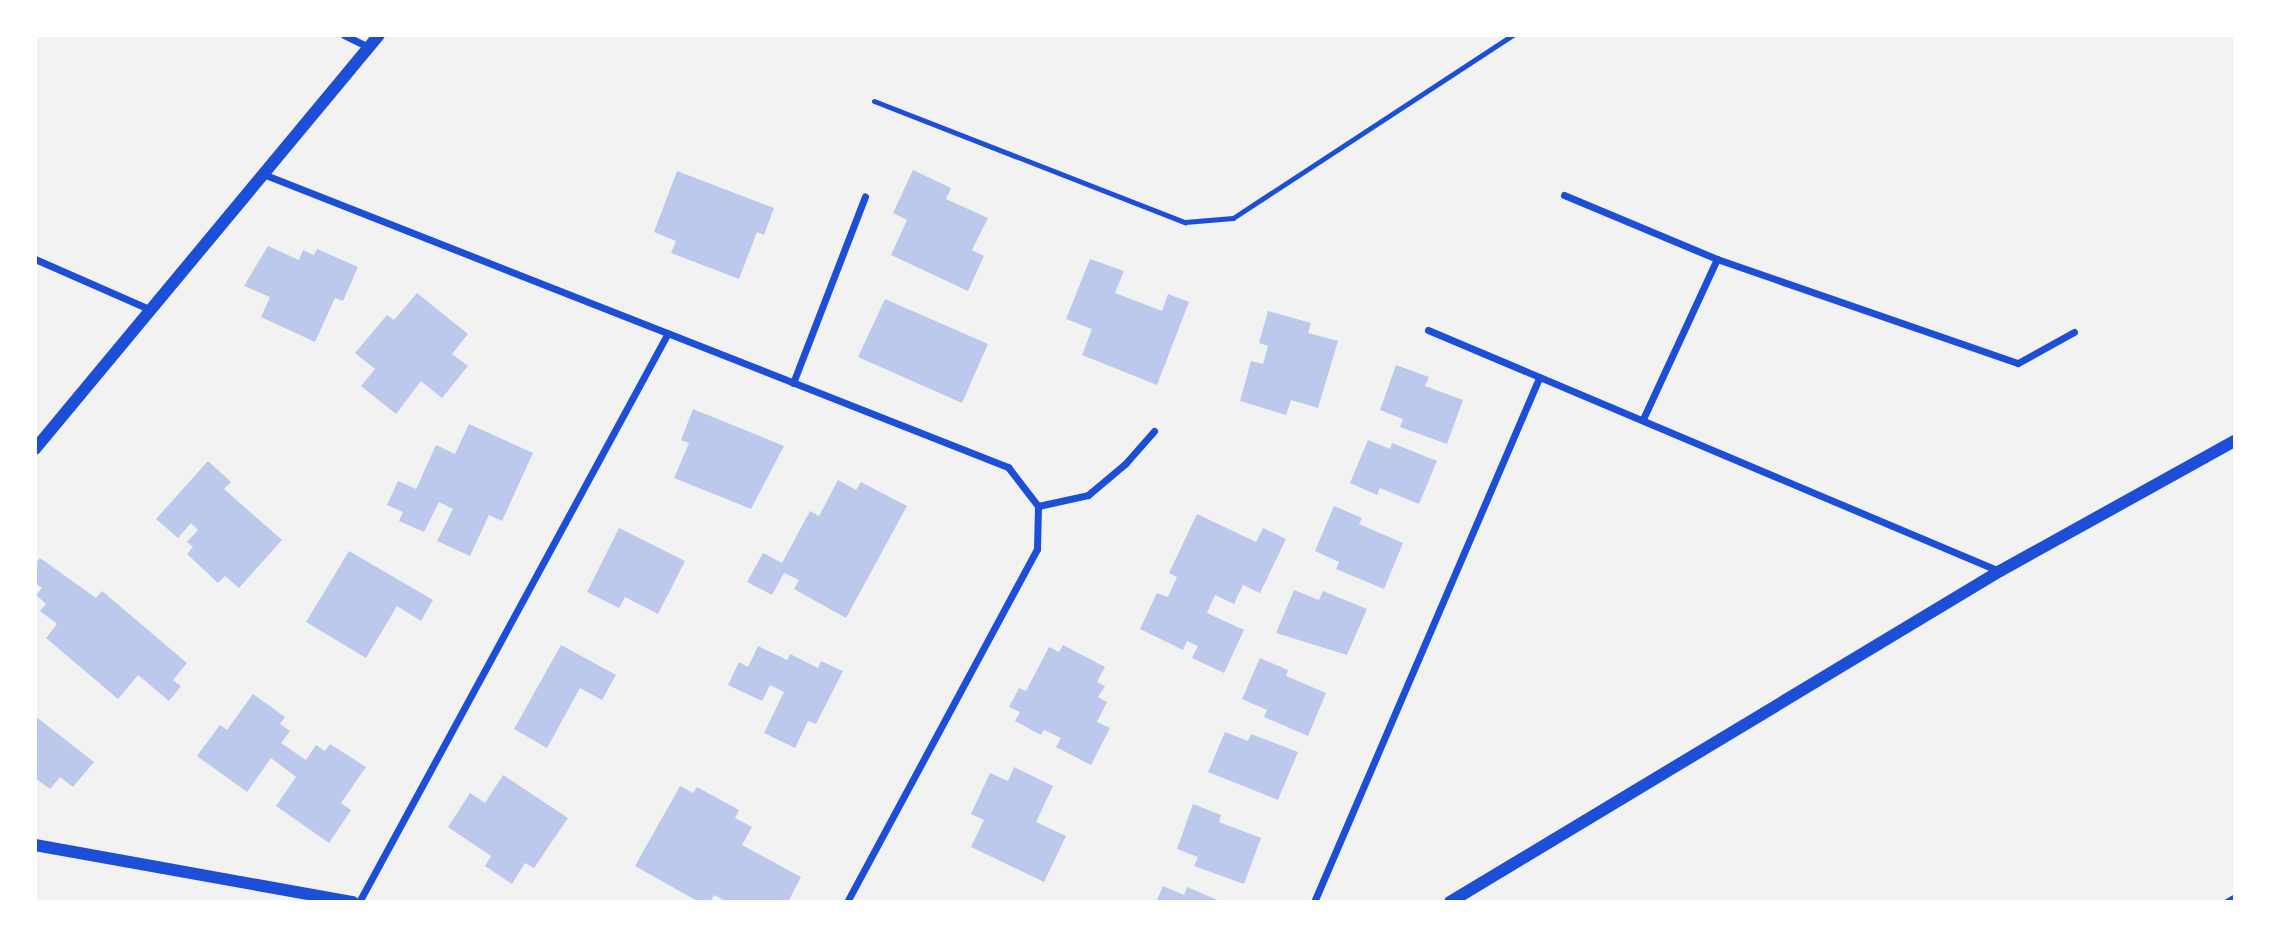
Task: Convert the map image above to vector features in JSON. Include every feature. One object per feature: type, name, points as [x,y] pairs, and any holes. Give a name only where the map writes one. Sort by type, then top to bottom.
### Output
[{"type":"street","points":[[344,35],[369,47]]},
{"type":"street","points":[[35,449],[379,35]]},
{"type":"street","points":[[264,174],[1008,467],[1038,506],[1037,550],[847,902]]},
{"type":"street","points":[[1564,195],[1717,259],[2018,363],[2074,332]]},
{"type":"street","points":[[793,383],[865,196]]},
{"type":"street","points":[[35,259],[151,310]]},
{"type":"street","points":[[1643,419],[1717,259]]},
{"type":"street","points":[[1428,330],[2000,571]]},
{"type":"street","points":[[359,902],[668,333]]},
{"type":"street","points":[[1314,902],[1539,378]]},
{"type":"street","points":[[1038,506],[1088,495],[1125,464],[1154,431]]},
{"type":"street","points":[[1450,902],[2000,571],[2235,441]]},
{"type":"street","points":[[35,845],[353,902]]},
{"type":"lane","points":[[874,101],[1185,222],[1233,218],[1513,35]]},
{"type":"path","points":[[2225,902],[2235,896]]},
{"type":"building","points":[[913,170],[951,188],[946,199],[988,218],[972,250],[984,256],[968,291],[891,255],[907,220],[893,213]]},
{"type":"building","points":[[677,171],[774,208],[764,235],[757,232],[739,279],[671,253],[676,241],[654,232]]},
{"type":"building","points":[[268,246],[299,260],[303,250],[314,255],[317,249],[358,267],[343,301],[335,298],[315,342],[261,317],[270,297],[244,286]]},
{"type":"building","points":[[1090,259],[1124,271],[1115,293],[1162,311],[1168,294],[1189,302],[1157,385],[1082,355],[1092,329],[1066,319]]},
{"type":"building","points":[[417,293],[468,334],[452,354],[468,366],[442,398],[421,381],[396,414],[361,386],[375,369],[355,353],[387,315],[394,320]]},
{"type":"building","points":[[885,299],[988,344],[962,403],[858,357]]},
{"type":"building","points":[[1268,311],[1311,323],[1308,333],[1338,341],[1318,408],[1291,400],[1286,415],[1240,401],[1251,361],[1263,364],[1268,346],[1259,343]]},
{"type":"building","points":[[1396,365],[1429,377],[1425,386],[1463,400],[1447,444],[1400,427],[1403,419],[1380,410]]},
{"type":"building","points":[[693,409],[784,446],[751,509],[674,478],[689,443],[681,440]]},
{"type":"building","points":[[469,424],[533,453],[502,521],[489,515],[470,556],[437,541],[453,509],[439,502],[424,532],[399,521],[403,512],[387,505],[398,481],[416,489],[436,445],[455,454]]},
{"type":"building","points":[[1368,440],[1390,449],[1392,443],[1437,461],[1419,504],[1380,488],[1377,495],[1350,483]]},
{"type":"building","points":[[208,461],[231,482],[224,489],[282,540],[239,588],[225,576],[218,583],[187,554],[193,547],[187,542],[198,530],[191,523],[178,538],[156,519]]},
{"type":"building","points":[[838,480],[856,490],[861,482],[907,506],[846,618],[794,589],[799,580],[784,573],[772,595],[747,582],[763,553],[782,563],[810,511],[819,516]]},
{"type":"building","points":[[1334,506],[1362,518],[1359,524],[1403,543],[1384,589],[1336,569],[1339,562],[1315,551]]},
{"type":"building","points":[[1197,514],[1256,542],[1263,528],[1286,539],[1260,593],[1243,585],[1234,604],[1215,595],[1207,613],[1244,630],[1224,673],[1192,658],[1198,646],[1187,641],[1183,650],[1140,629],[1157,593],[1168,597],[1177,577],[1169,573]]},
{"type":"building","points":[[619,528],[685,561],[658,614],[625,597],[619,608],[587,592]]},
{"type":"building","points":[[349,551],[433,600],[421,621],[397,606],[366,658],[306,622]]},
{"type":"building","points":[[40,558],[96,598],[102,591],[187,663],[173,680],[181,686],[169,701],[138,675],[118,699],[46,638],[57,624],[40,611],[46,604],[36,595],[42,588],[35,583],[35,564]]},
{"type":"building","points":[[1294,590],[1319,600],[1323,591],[1367,609],[1347,655],[1276,633]]},
{"type":"building","points":[[561,645],[616,675],[602,700],[580,688],[547,748],[514,729]]},
{"type":"building","points":[[1063,645],[1105,667],[1097,682],[1105,686],[1098,697],[1107,702],[1097,722],[1110,728],[1091,765],[1056,747],[1061,738],[1044,730],[1041,735],[1015,721],[1020,712],[1009,707],[1019,688],[1026,691],[1049,647],[1059,652]]},
{"type":"building","points":[[758,646],[787,660],[790,654],[818,668],[821,661],[843,671],[816,724],[808,721],[795,748],[764,733],[784,692],[770,685],[762,701],[728,685],[739,662],[748,667]]},
{"type":"building","points":[[1260,658],[1288,670],[1286,676],[1326,693],[1308,736],[1264,717],[1267,710],[1242,699]]},
{"type":"building","points":[[253,694],[285,717],[280,724],[290,731],[281,743],[306,760],[316,745],[325,751],[330,744],[366,767],[341,803],[351,810],[329,843],[276,806],[296,777],[271,758],[247,792],[197,756],[220,725],[227,730]]},
{"type":"building","points":[[35,716],[94,762],[73,787],[60,777],[50,789],[35,778]]},
{"type":"building","points":[[1225,732],[1248,741],[1251,734],[1298,752],[1278,800],[1208,772]]},
{"type":"building","points":[[1014,767],[1053,786],[1036,822],[1066,836],[1044,882],[971,847],[984,820],[971,814],[990,773],[1008,781]]},
{"type":"building","points":[[503,775],[568,818],[534,868],[525,863],[512,884],[485,866],[491,856],[448,827],[470,793],[485,803]]},
{"type":"building","points":[[680,786],[693,793],[697,787],[739,810],[735,818],[752,827],[742,845],[801,877],[788,902],[727,902],[714,895],[710,902],[699,902],[635,866]]},
{"type":"building","points":[[1193,804],[1221,815],[1219,822],[1261,838],[1244,884],[1194,866],[1198,857],[1177,849]]},
{"type":"building","points":[[1163,886],[1184,895],[1187,887],[1222,902],[1156,902]]}]
